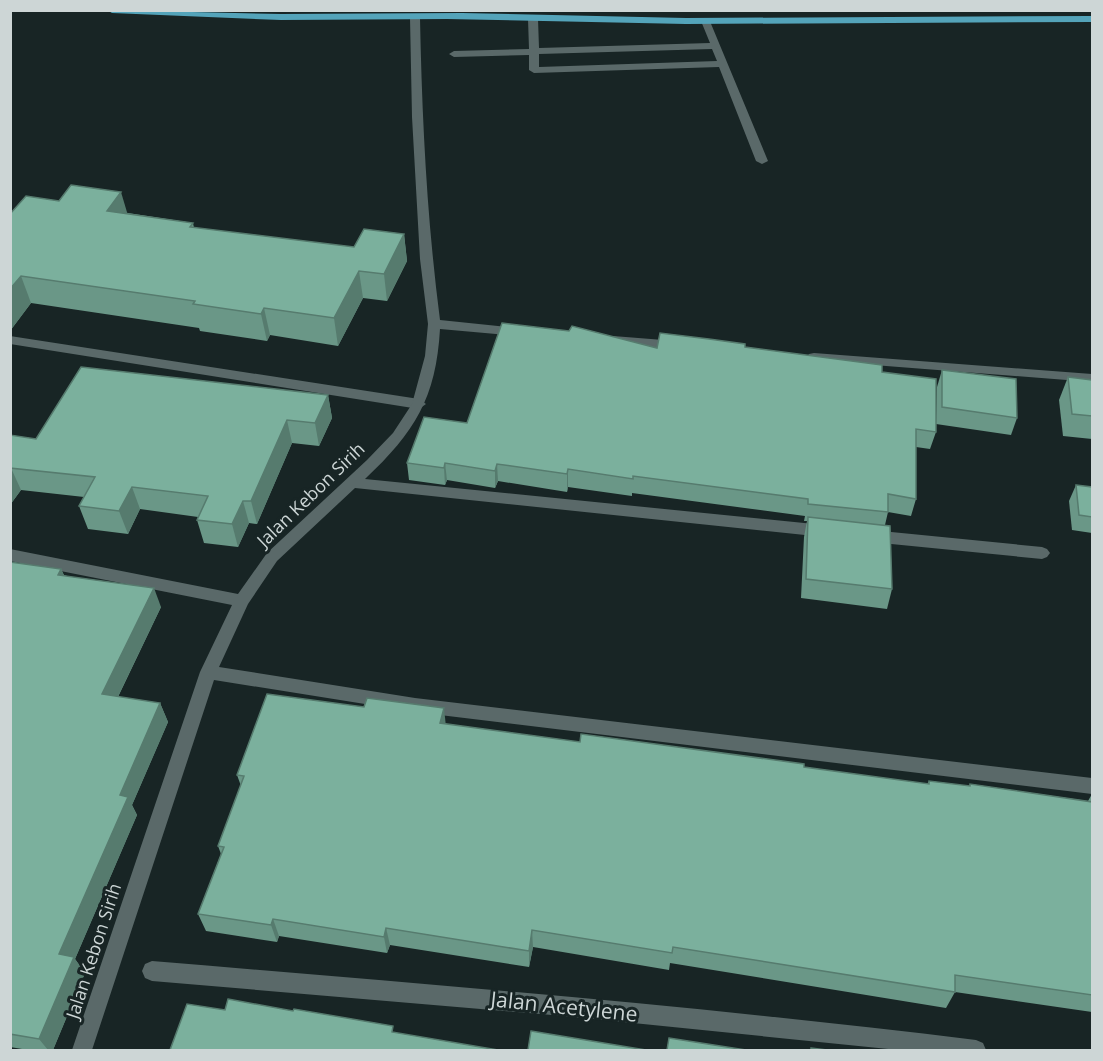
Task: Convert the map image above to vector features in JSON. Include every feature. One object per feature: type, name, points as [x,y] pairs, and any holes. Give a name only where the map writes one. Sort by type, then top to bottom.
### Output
[{"type":"highway","points":[[112,10],[281,17],[415,18],[604,10]]},
{"type":"highway","points":[[451,17],[706,21],[1092,19]]},
{"type":"street","name":"Jalan Kebon Sirih","points":[[82,1050],[208,672],[242,601],[272,557],[352,483],[398,436],[419,404],[432,356],[434,324],[426,259],[417,117],[415,18]]},
{"type":"street","points":[[533,19],[534,70],[723,64]]},
{"type":"street","points":[[706,21],[762,161]]},
{"type":"street","points":[[454,54],[716,46]]},
{"type":"street","points":[[434,324],[528,332]]},
{"type":"street","points":[[598,339],[691,346]]},
{"type":"street","points":[[10,340],[419,404]]},
{"type":"street","points":[[796,356],[1092,378]]},
{"type":"street","points":[[352,483],[1042,553]]},
{"type":"street","points":[[10,555],[242,601]]},
{"type":"street","points":[[208,672],[415,705],[1092,786]]},
{"type":"street","name":"Jalan Acetylene","points":[[152,971],[515,1001],[976,1050]]},
{"type":"building","points":[[71,185],[121,192],[107,211],[193,223],[190,227],[354,247],[364,229],[404,234],[384,274],[359,271],[334,318],[264,308],[261,314],[193,304],[195,301],[21,276],[10,289],[10,214],[26,196],[59,201]]},
{"type":"building","points":[[502,323],[569,331],[572,326],[657,348],[660,333],[709,339],[745,344],[745,347],[882,365],[882,372],[936,379],[936,432],[916,429],[916,499],[888,494],[888,512],[808,504],[808,499],[633,476],[633,479],[568,469],[567,474],[497,464],[495,471],[445,463],[444,468],[407,463],[424,417],[467,423]]},
{"type":"building","points":[[81,367],[328,395],[315,423],[287,420],[251,501],[243,501],[232,524],[197,520],[208,496],[132,487],[119,511],[79,506],[95,477],[10,468],[10,435],[36,439]]},
{"type":"building","points":[[942,370],[1016,379],[1017,418],[942,407]]},
{"type":"building","points":[[1068,377],[1092,380],[1092,416],[1072,414]]},
{"type":"building","points":[[1076,485],[1092,487],[1092,517],[1079,515]]},
{"type":"building","points":[[808,517],[890,526],[892,589],[806,579]]},
{"type":"building","points":[[10,562],[61,569],[58,575],[154,588],[102,694],[160,703],[120,795],[128,797],[59,954],[74,957],[39,1039],[10,1034]]},
{"type":"building","points":[[267,694],[364,707],[367,698],[444,708],[440,723],[580,742],[581,734],[804,764],[804,767],[929,784],[929,781],[970,786],[970,784],[1092,802],[1092,995],[955,975],[955,992],[673,947],[672,953],[532,930],[529,951],[386,928],[384,937],[273,919],[271,925],[198,914],[224,847],[218,846],[244,776],[237,775]]},
{"type":"building","points":[[228,999],[393,1026],[392,1032],[498,1050],[170,1050],[187,1004],[225,1010]]},
{"type":"building","points":[[531,1031],[646,1050],[528,1050]]},
{"type":"building","points":[[669,1038],[746,1050],[667,1050]]}]
